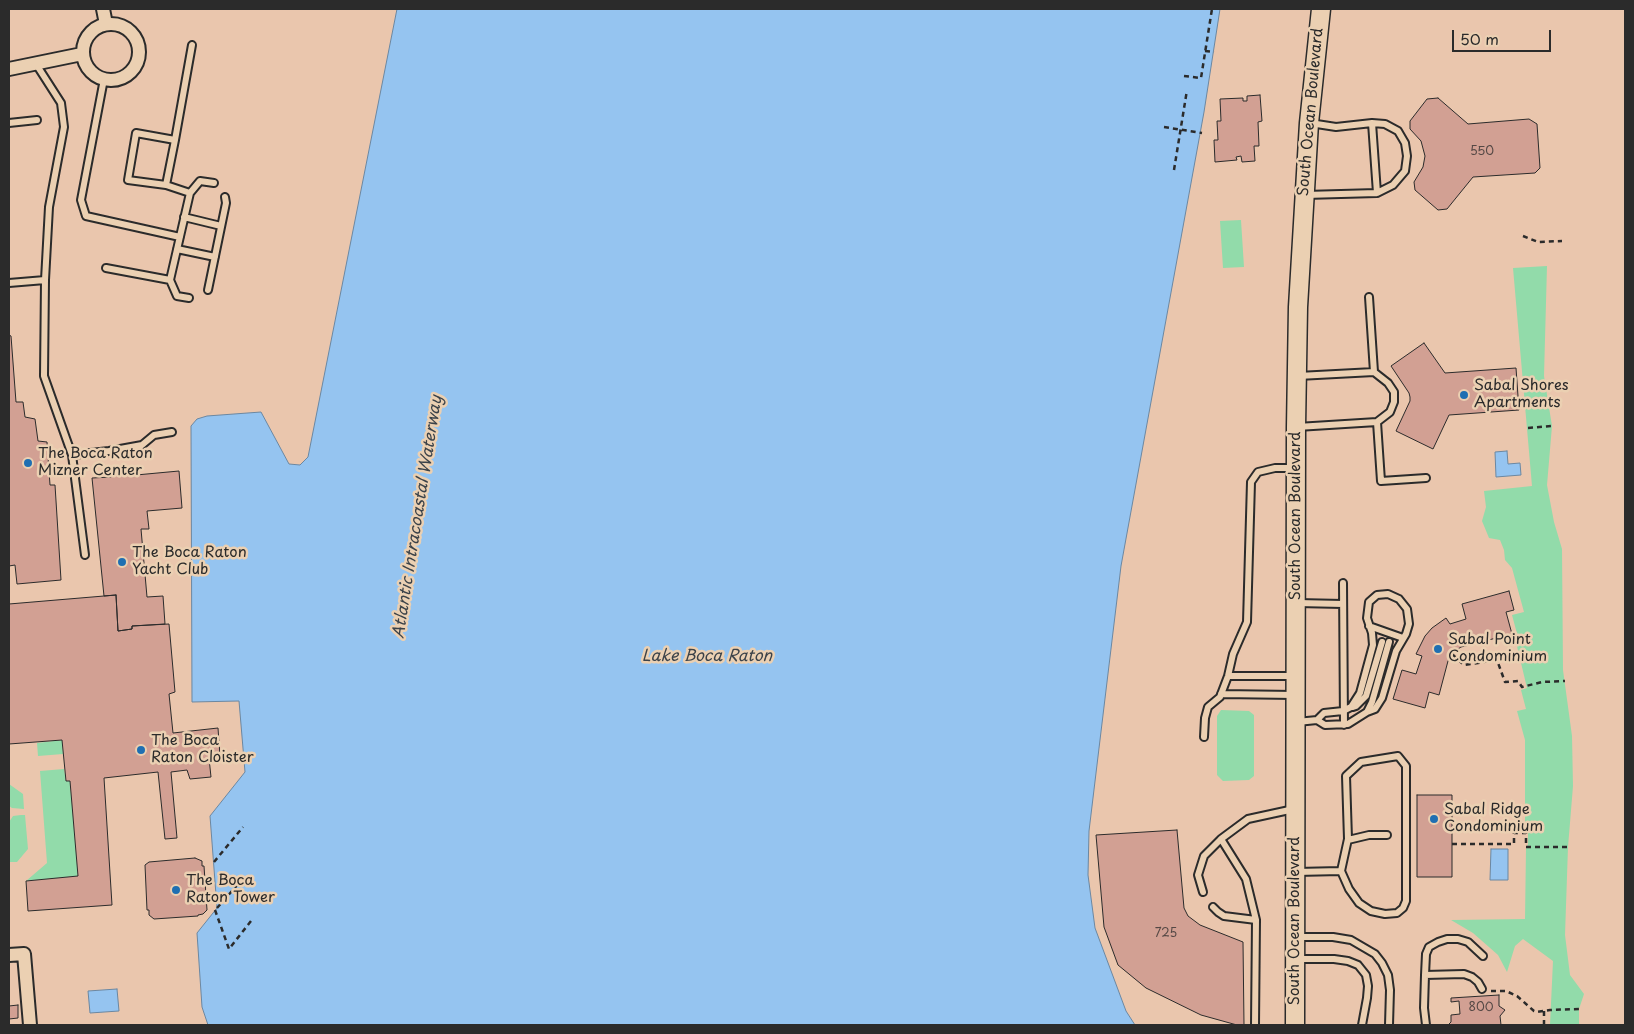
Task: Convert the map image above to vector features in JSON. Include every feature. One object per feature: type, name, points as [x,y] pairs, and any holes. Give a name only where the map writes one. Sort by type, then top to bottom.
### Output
[{"type":"main road","name":"South Ocean Boulevard","points":[[1295,1025],[1296,376],[1304,195],[1309,123],[1321,9]]},
{"type":"street","points":[[103,9],[106,24]]},
{"type":"street","points":[[106,24],[115,24],[131,32],[139,48],[135,66],[122,78],[113,80],[96,76],[89,70],[82,54],[86,38],[98,26],[106,24]]},
{"type":"street","points":[[9,69],[82,54]]},
{"type":"street","points":[[9,955],[24,954],[30,1025]]},
{"type":"lane","points":[[166,185],[192,45]]},
{"type":"lane","points":[[35,63],[61,103],[64,127],[49,207],[45,280],[44,376],[72,454],[86,555]]},
{"type":"lane","points":[[104,79],[81,200],[86,216],[180,237]]},
{"type":"lane","points":[[9,123],[37,120]]},
{"type":"lane","points":[[1304,195],[1377,193],[1393,185],[1405,171],[1407,156],[1405,143],[1398,131],[1385,124],[1372,123],[1336,127],[1309,123]]},
{"type":"lane","points":[[1372,123],[1377,193]]},
{"type":"lane","points":[[175,140],[136,133],[128,180],[166,185],[190,193]]},
{"type":"lane","points":[[189,298],[177,296],[170,280],[190,193],[200,181],[214,183]]},
{"type":"lane","points":[[208,290],[226,203],[225,197]]},
{"type":"lane","points":[[184,218],[221,226]]},
{"type":"lane","points":[[177,249],[215,257]]},
{"type":"lane","points":[[106,268],[170,280]]},
{"type":"lane","points":[[9,283],[45,280]]},
{"type":"lane","points":[[1369,296],[1374,372]]},
{"type":"lane","points":[[1296,376],[1374,372],[1388,383],[1394,392],[1394,402],[1390,412],[1377,422],[1296,427]]},
{"type":"lane","points":[[1377,422],[1381,481],[1426,478]]},
{"type":"lane","points":[[72,454],[142,446],[154,435],[172,432]]},
{"type":"lane","points":[[1204,737],[1205,718],[1208,707],[1220,698],[1233,654],[1247,622],[1251,482],[1258,472],[1275,468],[1296,468]]},
{"type":"lane","points":[[1343,583],[1344,724]]},
{"type":"lane","points":[[1318,720],[1325,725],[1348,724],[1375,709],[1382,698],[1396,651],[1404,638],[1409,624],[1407,609],[1399,599],[1388,594],[1377,595],[1369,602],[1367,618],[1373,645],[1360,693],[1351,707]]},
{"type":"lane","points":[[1295,603],[1343,604]]},
{"type":"lane","points":[[1369,626],[1404,638]]},
{"type":"lane","points":[[1295,722],[1318,720],[1324,714],[1344,711],[1356,706],[1366,696],[1386,642],[1372,702],[1367,712]]},
{"type":"lane","points":[[1228,676],[1295,676]]},
{"type":"lane","points":[[1221,694],[1295,695]]},
{"type":"lane","points":[[1398,756],[1406,766],[1406,901],[1403,908],[1397,913],[1385,914],[1371,911],[1359,903],[1349,889],[1341,871],[1348,840],[1346,776],[1362,762],[1398,756]]},
{"type":"lane","points":[[1203,892],[1198,876],[1204,856],[1221,838],[1248,819],[1295,808]]},
{"type":"lane","points":[[1348,840],[1369,835],[1387,835]]},
{"type":"lane","points":[[1221,838],[1246,879],[1256,920],[1256,1025]]},
{"type":"lane","points":[[1295,872],[1341,871]]},
{"type":"lane","points":[[1213,907],[1224,916],[1256,920]]},
{"type":"lane","points":[[1295,937],[1351,940],[1375,954],[1388,975],[1390,990],[1388,1025]]},
{"type":"lane","points":[[1426,1025],[1424,1008],[1426,954],[1430,947],[1447,939],[1458,939],[1468,942],[1483,956]]},
{"type":"lane","points":[[1295,959],[1334,959],[1358,965],[1366,975],[1368,986],[1368,998],[1362,1025]]},
{"type":"lane","points":[[1425,975],[1464,974],[1472,977],[1482,989]]},
{"type":"path","points":[[1184,76],[1201,78],[1212,9],[1210,9]]},
{"type":"path","points":[[1205,51],[1214,52]]},
{"type":"path","points":[[1174,170],[1188,90]]},
{"type":"path","points":[[1164,127],[1202,133]]},
{"type":"path","points":[[1523,236],[1538,242],[1562,240]]},
{"type":"path","points":[[1528,428],[1552,426]]},
{"type":"path","points":[[1452,654],[1464,665],[1497,660],[1505,682],[1518,682],[1522,687],[1542,682],[1565,681]]},
{"type":"path","points":[[214,862],[243,826]]},
{"type":"path","points":[[1452,844],[1514,844],[1514,832],[1526,833],[1526,847],[1568,847]]},
{"type":"path","points":[[246,875],[216,909],[229,949],[251,921]]},
{"type":"path","points":[[1482,989],[1506,991],[1538,1012],[1579,1009]]},
{"type":"path","points":[[1544,1011],[1544,1025]]},
{"type":"green space","points":[[1241,220],[1244,267],[1223,268],[1220,221]]},
{"type":"green space","points":[[1547,266],[1544,376],[1552,426],[1547,485],[1554,522],[1562,549],[1563,670],[1572,736],[1573,786],[1568,847],[1565,935],[1570,975],[1584,994],[1579,1009],[1579,1025],[1550,1025],[1553,961],[1523,939],[1515,946],[1507,972],[1498,955],[1473,933],[1451,920],[1525,919],[1528,827],[1525,827],[1525,740],[1517,711],[1526,709],[1521,690],[1527,688],[1516,642],[1519,641],[1512,615],[1524,612],[1512,568],[1505,560],[1500,540],[1489,538],[1482,521],[1486,507],[1484,491],[1532,486],[1513,268]]},
{"type":"green space","points":[[1221,710],[1249,711],[1254,715],[1254,776],[1249,780],[1223,781],[1217,775],[1217,716]]},
{"type":"green space","points":[[62,740],[63,754],[38,756],[37,743]]},
{"type":"green space","points":[[64,769],[66,781],[70,781],[78,876],[26,881],[47,863],[40,771]]},
{"type":"green space","points":[[9,784],[23,794],[24,809],[9,806]]},
{"type":"green space","points":[[25,815],[28,849],[17,862],[9,862],[9,822],[13,816]]},
{"type":"water","name":"Lake Boca Raton","points":[[397,9],[1220,9],[1204,112],[1121,566],[1089,831],[1088,875],[1095,928],[1126,1011],[1135,1025],[208,1025],[202,1007],[197,933],[217,908],[210,816],[245,772],[239,701],[192,702],[191,426],[197,419],[207,416],[261,412],[289,464],[300,465],[308,457]]},
{"type":"water","points":[[1507,451],[1508,464],[1520,463],[1521,475],[1496,477],[1495,452]]},
{"type":"water","points":[[1491,849],[1508,849],[1508,880],[1490,880]]},
{"type":"water","points":[[117,989],[119,1011],[90,1013],[88,991]]},
{"type":"building","points":[[1260,95],[1262,121],[1258,122],[1259,146],[1254,146],[1255,161],[1242,162],[1241,156],[1236,157],[1237,160],[1215,162],[1214,140],[1218,140],[1217,121],[1221,121],[1220,99],[1243,98],[1243,101],[1247,101],[1247,96]]},
{"type":"building","points":[[1438,98],[1468,124],[1529,119],[1537,124],[1540,168],[1535,173],[1473,177],[1447,209],[1438,210],[1415,190],[1414,182],[1423,167],[1425,156],[1421,141],[1410,129],[1410,121],[1427,99]]},
{"type":"building","name":"The Boca Raton Mizner Center","points":[[9,335],[11,336],[16,402],[23,402],[25,417],[35,419],[38,441],[47,442],[50,485],[55,485],[61,580],[17,584],[15,565],[9,566]]},
{"type":"building","name":"Sabal Shores Apartments","points":[[1424,343],[1445,373],[1516,368],[1519,410],[1449,415],[1433,449],[1396,431],[1410,401],[1410,397],[1391,366]]},
{"type":"building","name":"The Boca Raton Yacht Club","points":[[135,469],[136,475],[179,471],[182,508],[147,511],[149,529],[141,529],[147,597],[163,596],[165,624],[132,626],[132,629],[118,631],[116,595],[104,596],[92,478],[111,477],[111,472]]},
{"type":"building","name":"Sabal Point Condominium","points":[[1509,591],[1514,610],[1506,612],[1512,634],[1461,647],[1455,651],[1448,661],[1439,695],[1429,692],[1425,708],[1393,699],[1402,670],[1416,674],[1422,656],[1416,654],[1425,636],[1432,628],[1446,618],[1450,624],[1466,619],[1462,604]]},
{"type":"building","name":"The Boca Raton Cloister","points":[[116,595],[118,631],[132,629],[132,626],[169,624],[175,692],[169,694],[173,733],[218,728],[220,756],[209,758],[211,777],[190,779],[187,770],[171,772],[177,838],[165,839],[158,772],[104,778],[112,905],[28,911],[26,881],[78,876],[70,781],[66,781],[62,740],[9,744],[9,604]]},
{"type":"building","name":"Sabal Ridge Condominium","points":[[1417,795],[1452,795],[1452,877],[1417,877]]},
{"type":"building","points":[[1177,830],[1184,908],[1188,916],[1200,925],[1243,942],[1244,1025],[1237,1025],[1201,1015],[1146,988],[1118,965],[1104,927],[1096,835]]},
{"type":"building","name":"The Boca Raton Tower","points":[[195,858],[202,861],[202,866],[204,866],[207,910],[198,916],[154,919],[149,915],[149,910],[147,910],[145,865],[149,862]]},
{"type":"building","points":[[1499,995],[1499,1006],[1505,1010],[1500,1016],[1501,1025],[1448,1025],[1451,1022],[1451,1015],[1460,1014],[1459,1001],[1451,1002],[1451,998]]},
{"type":"building","points":[[18,1005],[18,1018],[9,1019],[9,1006]]},
{"type":"place","name":"Sabal Shores Apartments","points":[[1464,395]]},
{"type":"place","name":"The Boca Raton Mizner Center","points":[[28,463]]},
{"type":"place","name":"The Boca Raton Yacht Club","points":[[122,562]]},
{"type":"place","name":"Sabal Point Condominium","points":[[1438,649]]},
{"type":"place","name":"The Boca Raton Cloister","points":[[141,750]]},
{"type":"place","name":"Sabal Ridge Condominium","points":[[1434,819]]},
{"type":"place","name":"The Boca Raton Tower","points":[[176,890]]},
{"type":"water label","name":"Atlantic Intracoastal Waterway","points":[[418,517]]}]
